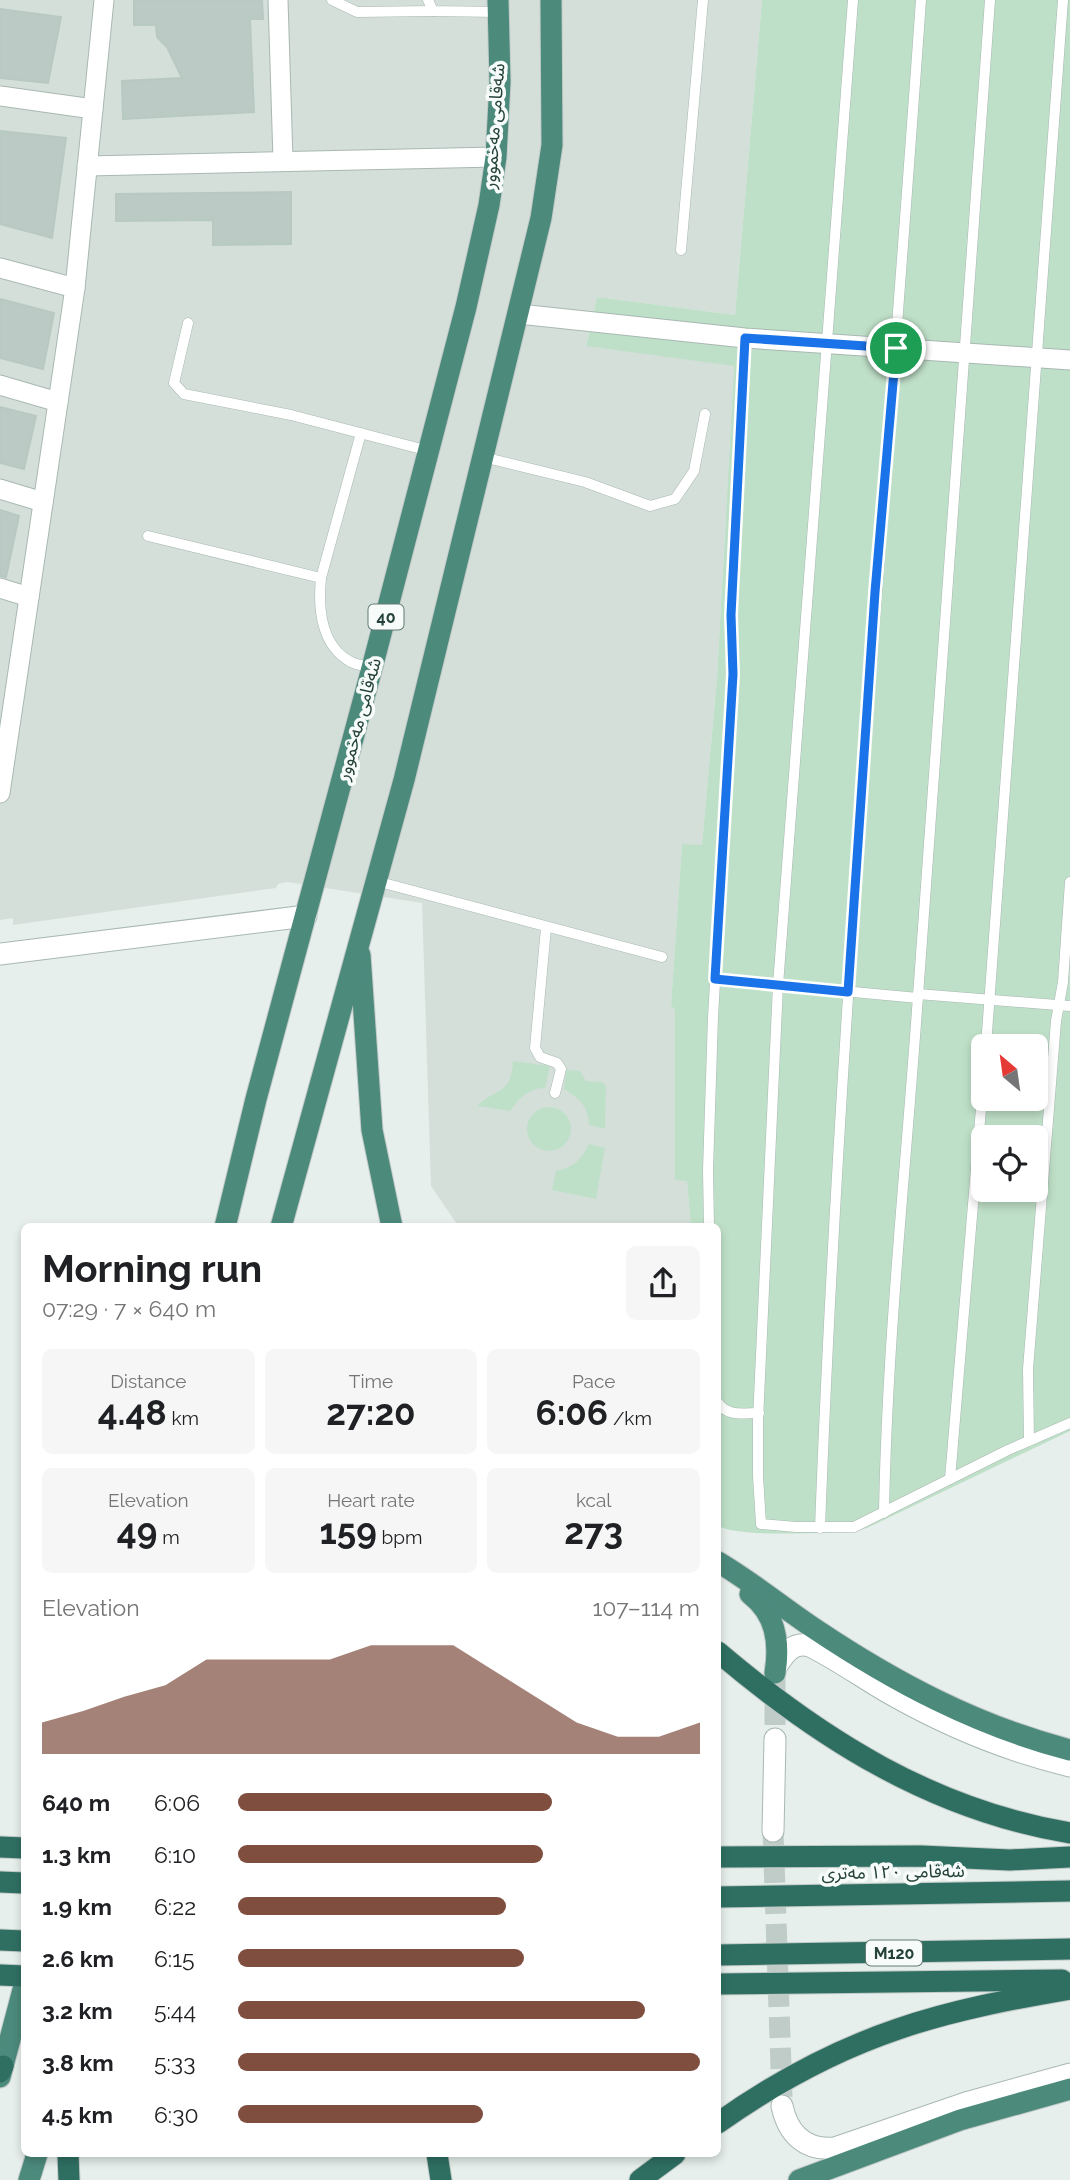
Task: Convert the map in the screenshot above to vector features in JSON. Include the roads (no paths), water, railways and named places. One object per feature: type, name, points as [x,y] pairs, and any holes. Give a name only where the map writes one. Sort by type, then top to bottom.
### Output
[{"type":"highway","points":[[282,1223],[404,780],[541,218],[552,145],[551,0]]},
{"type":"highway","name":"شەقامی مەخموور","points":[[226,1223],[256,1099],[430,451],[489,205],[496,157],[500,82],[498,6]]},
{"type":"highway","points":[[359,937],[372,1130],[391,1223]]},
{"type":"highway","points":[[721,1564],[746,1578],[853,1654],[913,1689],[1000,1728],[1070,1750]]},
{"type":"highway","points":[[721,1565],[770,1615],[775,1626],[776,1670]]},
{"type":"highway","points":[[721,1654],[800,1716],[858,1756],[944,1798],[1005,1819],[1070,1833]]},
{"type":"highway","points":[[0,1847],[21,1848]]},
{"type":"highway","points":[[721,1857],[921,1856],[1010,1860],[1070,1857]]},
{"type":"highway","points":[[0,1882],[21,1883]]},
{"type":"highway","name":"شەقامی ١٢٠ مەتری","points":[[721,1897],[1070,1891]]},
{"type":"highway","points":[[0,1940],[21,1941]]},
{"type":"highway","name":"M120","points":[[721,1955],[1070,1949]]},
{"type":"highway","points":[[0,1975],[21,1976]]},
{"type":"highway","points":[[721,1984],[1070,1980]]},
{"type":"highway","points":[[721,2121],[789,2077],[898,2029],[995,2003],[1070,1989]]},
{"type":"highway","points":[[1,2072],[21,1997]]},
{"type":"highway","points":[[799,2180],[925,2132],[1070,2090]]},
{"type":"highway","points":[[29,2180],[36,2157]]},
{"type":"highway","points":[[68,2157],[69,2180]]},
{"type":"highway","points":[[438,2157],[441,2180]]},
{"type":"highway","points":[[640,2180],[671,2157]]},
{"type":"street","points":[[0,793],[7,699],[29,597],[75,288],[104,0]]},
{"type":"street","points":[[278,0],[283,160]]},
{"type":"street","points":[[0,96],[93,109]]},
{"type":"street","points":[[87,166],[496,157]]},
{"type":"street","points":[[0,268],[75,288]]},
{"type":"street","points":[[519,314],[745,338],[1070,360]]},
{"type":"street","points":[[0,385],[58,402]]},
{"type":"street","points":[[0,489],[43,502]]},
{"type":"street","points":[[0,589],[29,597]]},
{"type":"street","points":[[0,954],[306,916]]},
{"type":"street","points":[[776,1670],[792,1647],[802,1644],[810,1646],[892,1695],[937,1718],[1004,1746],[1070,1766]]},
{"type":"street","points":[[773,1831],[775,1739]]},
{"type":"street","points":[[782,2106],[785,2120],[798,2139],[817,2147],[835,2148],[969,2102],[1070,2074]]},
{"type":"lane","points":[[332,0],[358,12],[498,6]]},
{"type":"lane","points":[[428,0],[433,10]]},
{"type":"lane","points":[[681,250],[703,0]]},
{"type":"lane","points":[[853,0],[778,985],[759,1413],[758,1476],[761,1524],[854,1527],[1070,1423]]},
{"type":"lane","points":[[820,1528],[828,1303],[848,992],[874,606],[921,0]]},
{"type":"lane","points":[[884,1513],[892,1336],[990,0]]},
{"type":"lane","points":[[987,1034],[1063,0]]},
{"type":"lane","points":[[188,323],[174,383],[184,394],[291,415],[430,451]]},
{"type":"lane","points":[[709,1223],[708,1170],[715,979],[733,674],[731,615],[745,338]]},
{"type":"lane","points":[[483,457],[585,482],[650,506],[675,499],[694,471],[705,414]]},
{"type":"lane","points":[[361,433],[321,578],[319,600],[328,640],[351,662],[372,668]]},
{"type":"lane","points":[[148,536],[321,578]]},
{"type":"lane","points":[[375,881],[662,957]]},
{"type":"lane","points":[[1029,1441],[1028,1369],[1070,882]]},
{"type":"lane","points":[[546,928],[535,1048],[540,1057],[557,1063],[561,1069],[555,1093]]},
{"type":"lane","points":[[715,979],[848,992],[1070,1006]]},
{"type":"lane","points":[[950,1479],[981,1111]]},
{"type":"lane","points":[[721,1408],[731,1413],[759,1413]]},
{"type":"tunnel","points":[[775,1673],[775,1739]]},
{"type":"tunnel","points":[[773,1831],[782,2097]]}]
